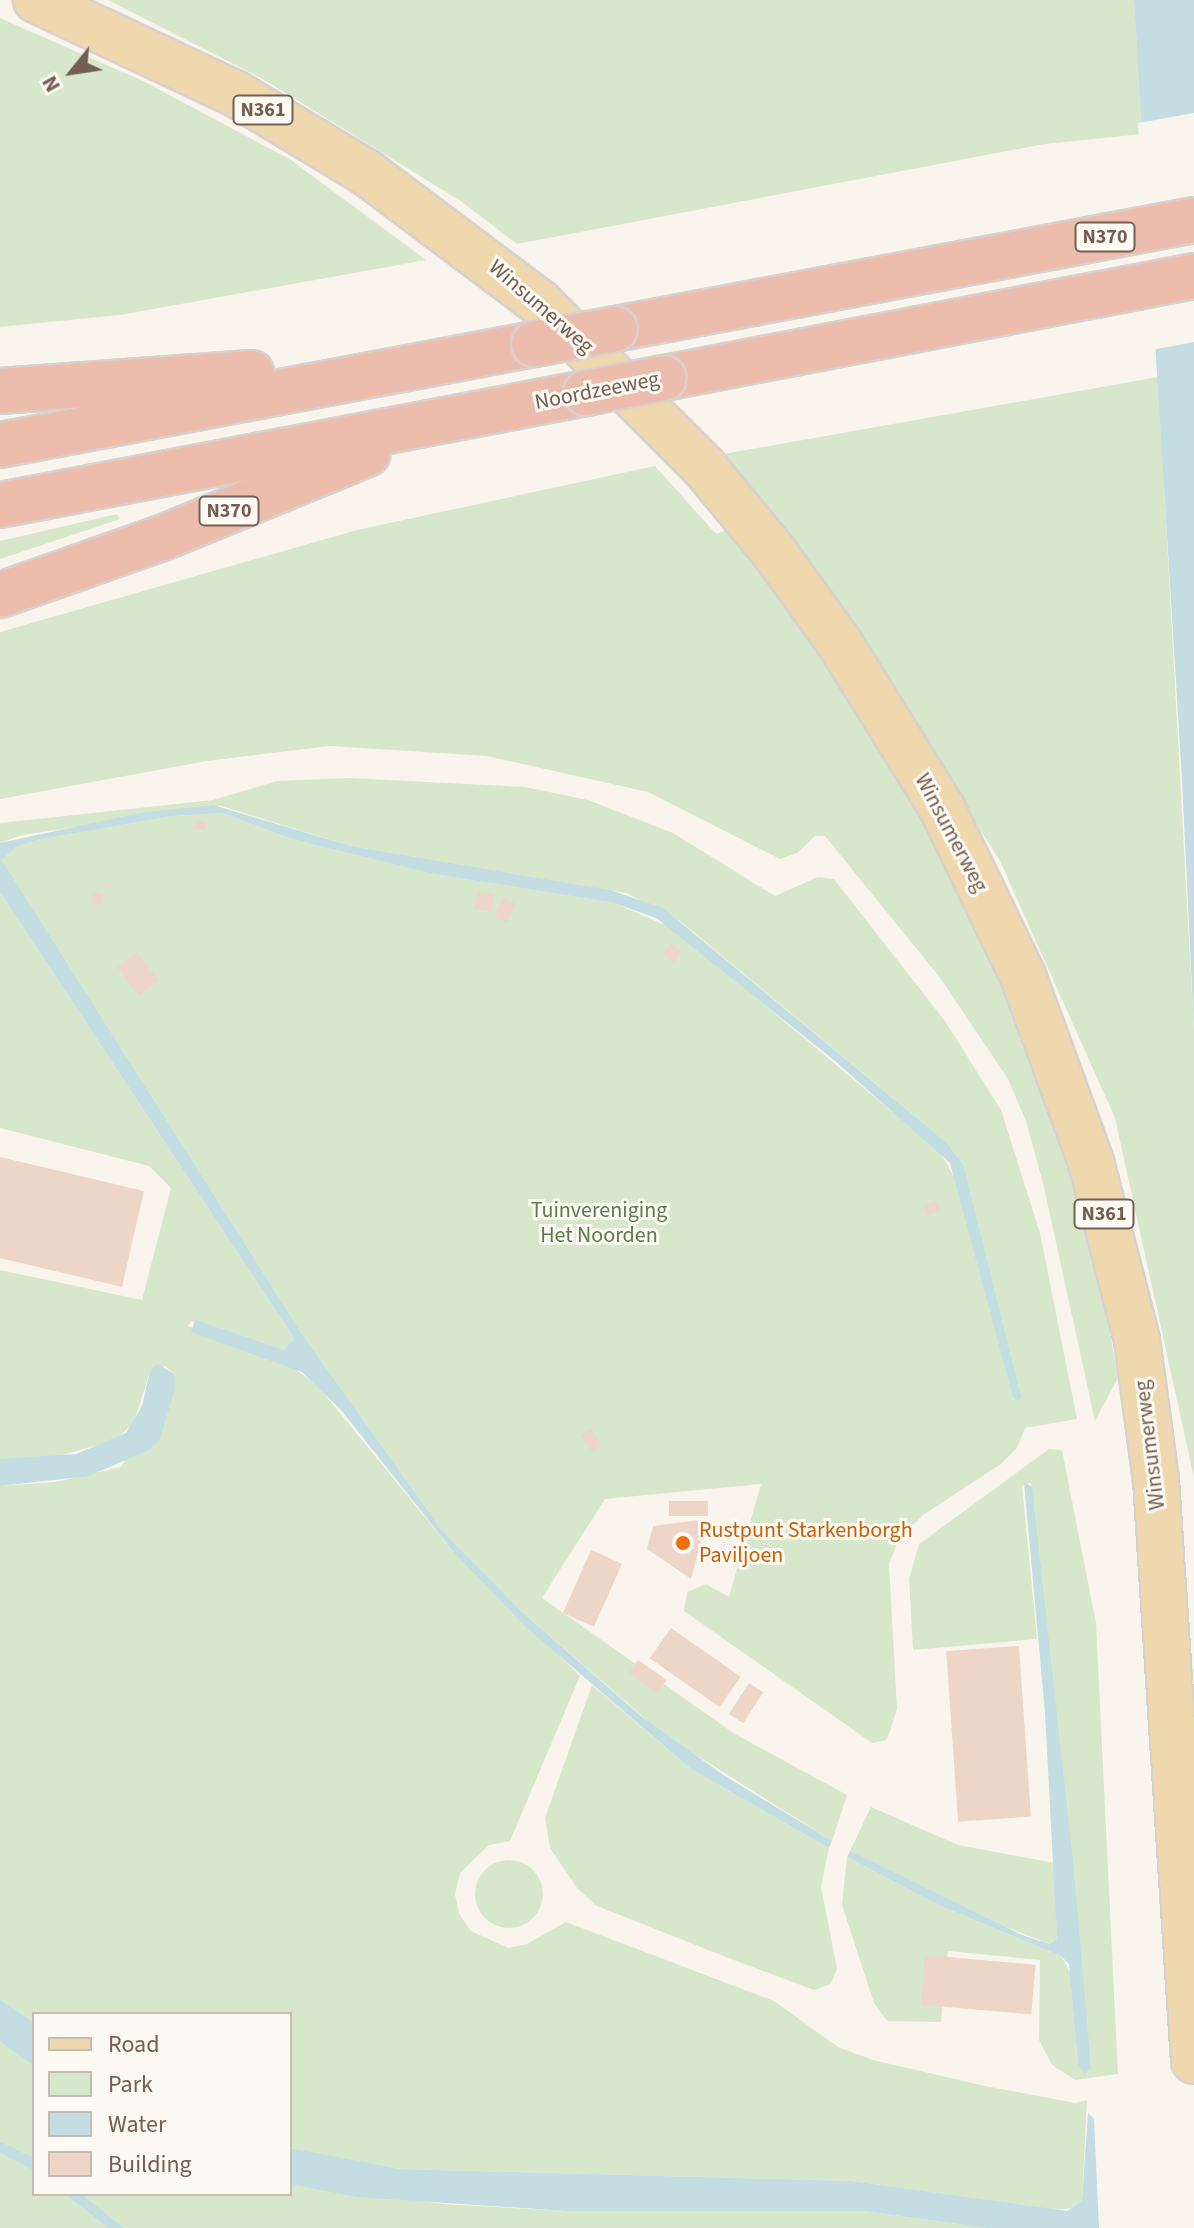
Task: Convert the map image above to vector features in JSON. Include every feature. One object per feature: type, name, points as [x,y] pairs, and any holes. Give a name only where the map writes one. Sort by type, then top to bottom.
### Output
[{"type":"highway","name":"N370","points":[[0,445],[1194,220]]},
{"type":"highway","name":"Noordzeeweg","points":[[0,505],[1194,276]]},
{"type":"highway","name":"N370","points":[[0,391],[461,359]]},
{"type":"highway","name":"N370","points":[[0,595],[162,538],[455,418]]},
{"type":"main road","name":"Winsumerweg","points":[[36,0],[236,94],[367,173],[540,303],[704,467],[774,552],[839,642],[943,810],[1039,1019],[1091,1162],[1137,1340],[1156,1480],[1194,2061]]},
{"type":"green space","points":[[108,0],[1134,0],[1143,134],[1045,144],[517,244],[462,202],[261,78]]},
{"type":"green space","points":[[0,18],[143,81],[291,160],[426,260],[120,315],[0,327]]},
{"type":"green space","points":[[1158,377],[1194,1030],[1194,1478],[1115,1118],[1000,861],[891,688],[718,455]]},
{"type":"green space","points":[[655,466],[716,534],[726,530],[732,535],[829,668],[924,822],[1004,985],[1059,1134],[1102,1286],[1118,1378],[1095,1421],[1043,1183],[1026,1121],[1008,1079],[941,979],[825,836],[815,836],[797,853],[780,859],[648,792],[487,756],[330,746],[207,761],[0,799],[0,632],[357,530]]},
{"type":"green space","points":[[117,514],[120,519],[0,559],[0,541]]},
{"type":"green space","name":"Tuinvereniging Het Noorden","points":[[350,778],[525,787],[588,800],[673,833],[775,896],[818,877],[834,879],[945,1021],[1001,1110],[1040,1233],[1077,1419],[1025,1428],[1017,1448],[1001,1464],[923,1515],[899,1539],[889,1564],[897,1709],[887,1740],[872,1743],[684,1611],[687,1592],[706,1584],[729,1597],[761,1484],[605,1499],[542,1598],[735,1734],[847,1795],[832,1841],[663,1734],[521,1611],[441,1529],[302,1334],[2,860],[16,847],[37,840],[172,816],[223,813],[292,839],[429,873],[614,903],[674,929],[940,1152],[959,1186],[963,1164],[947,1143],[680,921],[626,893],[351,846],[221,806],[22,835],[0,843],[0,823],[213,800],[277,781]]},
{"type":"green space","points":[[0,892],[294,1338],[284,1350],[191,1321],[188,1326],[284,1361],[317,1385],[456,1555],[580,1676],[510,1841],[489,1845],[460,1873],[455,1894],[459,1914],[471,1931],[508,1948],[527,1944],[566,1922],[774,2001],[838,2047],[873,2060],[1075,2103],[1087,2100],[1082,2201],[1075,2208],[1054,2210],[852,2181],[400,2169],[333,2157],[292,2148],[292,2012],[32,2012],[32,2022],[0,1999],[0,1486],[55,1482],[121,1467],[174,1374],[165,1366],[150,1371],[134,1423],[115,1440],[52,1458],[0,1459],[0,1270],[142,1300],[171,1188],[149,1166],[0,1128]]},
{"type":"green space","points":[[1049,1449],[1062,1450],[1096,1623],[1118,2074],[1075,2080],[1052,2065],[1039,2040],[1040,1960],[948,1951],[941,2022],[887,2021],[874,2003],[842,1905],[847,1857],[941,1906],[1061,1956],[1070,1972],[1078,2065],[1091,2067],[1031,1483],[1022,1486],[1037,1639],[913,1650],[909,1579],[919,1544]]},
{"type":"green space","points":[[592,1685],[691,1769],[829,1848],[821,1887],[837,1968],[831,1984],[814,1990],[726,1957],[597,1906],[577,1888],[550,1848],[545,1818]]},
{"type":"green space","points":[[871,1807],[958,1845],[1055,1863],[1057,1938],[1050,1944],[985,1919],[850,1851]]},
{"type":"green space","points":[[509,1860],[522,1862],[533,1870],[541,1881],[541,1907],[533,1918],[522,1926],[509,1928],[496,1926],[485,1918],[477,1907],[475,1894],[477,1881],[485,1870],[496,1862]]},
{"type":"green space","points":[[0,2042],[32,2065],[32,2157],[0,2141]]},
{"type":"green space","points":[[0,2153],[32,2170],[32,2196],[68,2196],[108,2228],[0,2228]]},
{"type":"green space","points":[[292,2184],[444,2204],[566,2211],[864,2211],[987,2228],[124,2228],[84,2196],[292,2196]]},
{"type":"water","points":[[1134,0],[1194,0],[1194,1030],[1182,780]]},
{"type":"water","points":[[213,805],[351,846],[610,890],[663,908],[947,1143],[963,1164],[1021,1397],[1018,1401],[1013,1397],[950,1163],[835,1061],[656,918],[614,903],[429,873],[292,839],[223,813],[172,816],[37,840],[16,847],[2,860],[302,1334],[441,1529],[521,1611],[641,1716],[725,1776],[832,1841],[829,1848],[691,1769],[527,1628],[456,1555],[341,1410],[302,1372],[191,1332],[195,1320],[284,1350],[294,1338],[0,892],[0,843],[140,813]]},
{"type":"water","points":[[158,1364],[174,1374],[175,1388],[160,1439],[151,1449],[89,1476],[0,1486],[0,1459],[76,1454],[126,1433],[142,1406],[150,1371]]},
{"type":"water","points":[[1024,1482],[1032,1487],[1073,1861],[1091,2068],[1085,2074],[1078,2065],[1069,1964],[1061,1956],[941,1906],[847,1857],[850,1851],[1022,1935],[1050,1944],[1057,1938],[1045,1713]]},
{"type":"water","points":[[0,1999],[32,2022],[32,2065],[0,2042]]},
{"type":"water","points":[[1088,2113],[1094,2119],[1099,2228],[987,2228],[864,2211],[566,2211],[357,2197],[292,2184],[292,2148],[400,2169],[852,2181],[1067,2211],[1082,2201]]},
{"type":"water","points":[[0,2141],[32,2157],[32,2170],[0,2153]]},
{"type":"water","points":[[68,2196],[84,2196],[124,2228],[108,2228]]},
{"type":"pier","points":[[1194,113],[1194,342],[1152,350],[1138,123]]},
{"type":"building","points":[[197,820],[207,822],[205,831],[195,829]]},
{"type":"building","points":[[93,891],[105,894],[102,905],[91,903]]},
{"type":"building","points":[[478,891],[496,895],[491,913],[474,909]]},
{"type":"building","points":[[502,898],[515,903],[508,923],[494,918]]},
{"type":"building","points":[[671,943],[682,952],[673,963],[662,954]]},
{"type":"building","points":[[137,952],[159,981],[139,996],[117,967]]},
{"type":"building","points":[[0,1157],[144,1191],[122,1287],[0,1258]]},
{"type":"building","points":[[936,1200],[941,1210],[928,1217],[923,1207]]},
{"type":"building","points":[[591,1429],[602,1445],[592,1451],[581,1436]]},
{"type":"building","points":[[669,1501],[708,1501],[708,1516],[669,1516]]},
{"type":"building","points":[[707,1519],[691,1579],[647,1549],[653,1526]]},
{"type":"building","points":[[591,1550],[622,1564],[594,1627],[563,1613]]},
{"type":"building","points":[[671,1628],[741,1677],[719,1707],[650,1658]]},
{"type":"building","points":[[1019,1646],[1031,1817],[958,1822],[946,1651]]},
{"type":"building","points":[[638,1660],[667,1680],[657,1693],[629,1673]]},
{"type":"building","points":[[749,1683],[763,1692],[743,1723],[729,1714]]},
{"type":"building","points":[[925,1955],[1036,1965],[1031,2014],[921,2005]]},
{"type":"place","name":"Rustpunt Starkenborgh Paviljoen","points":[[683,1543]]}]
